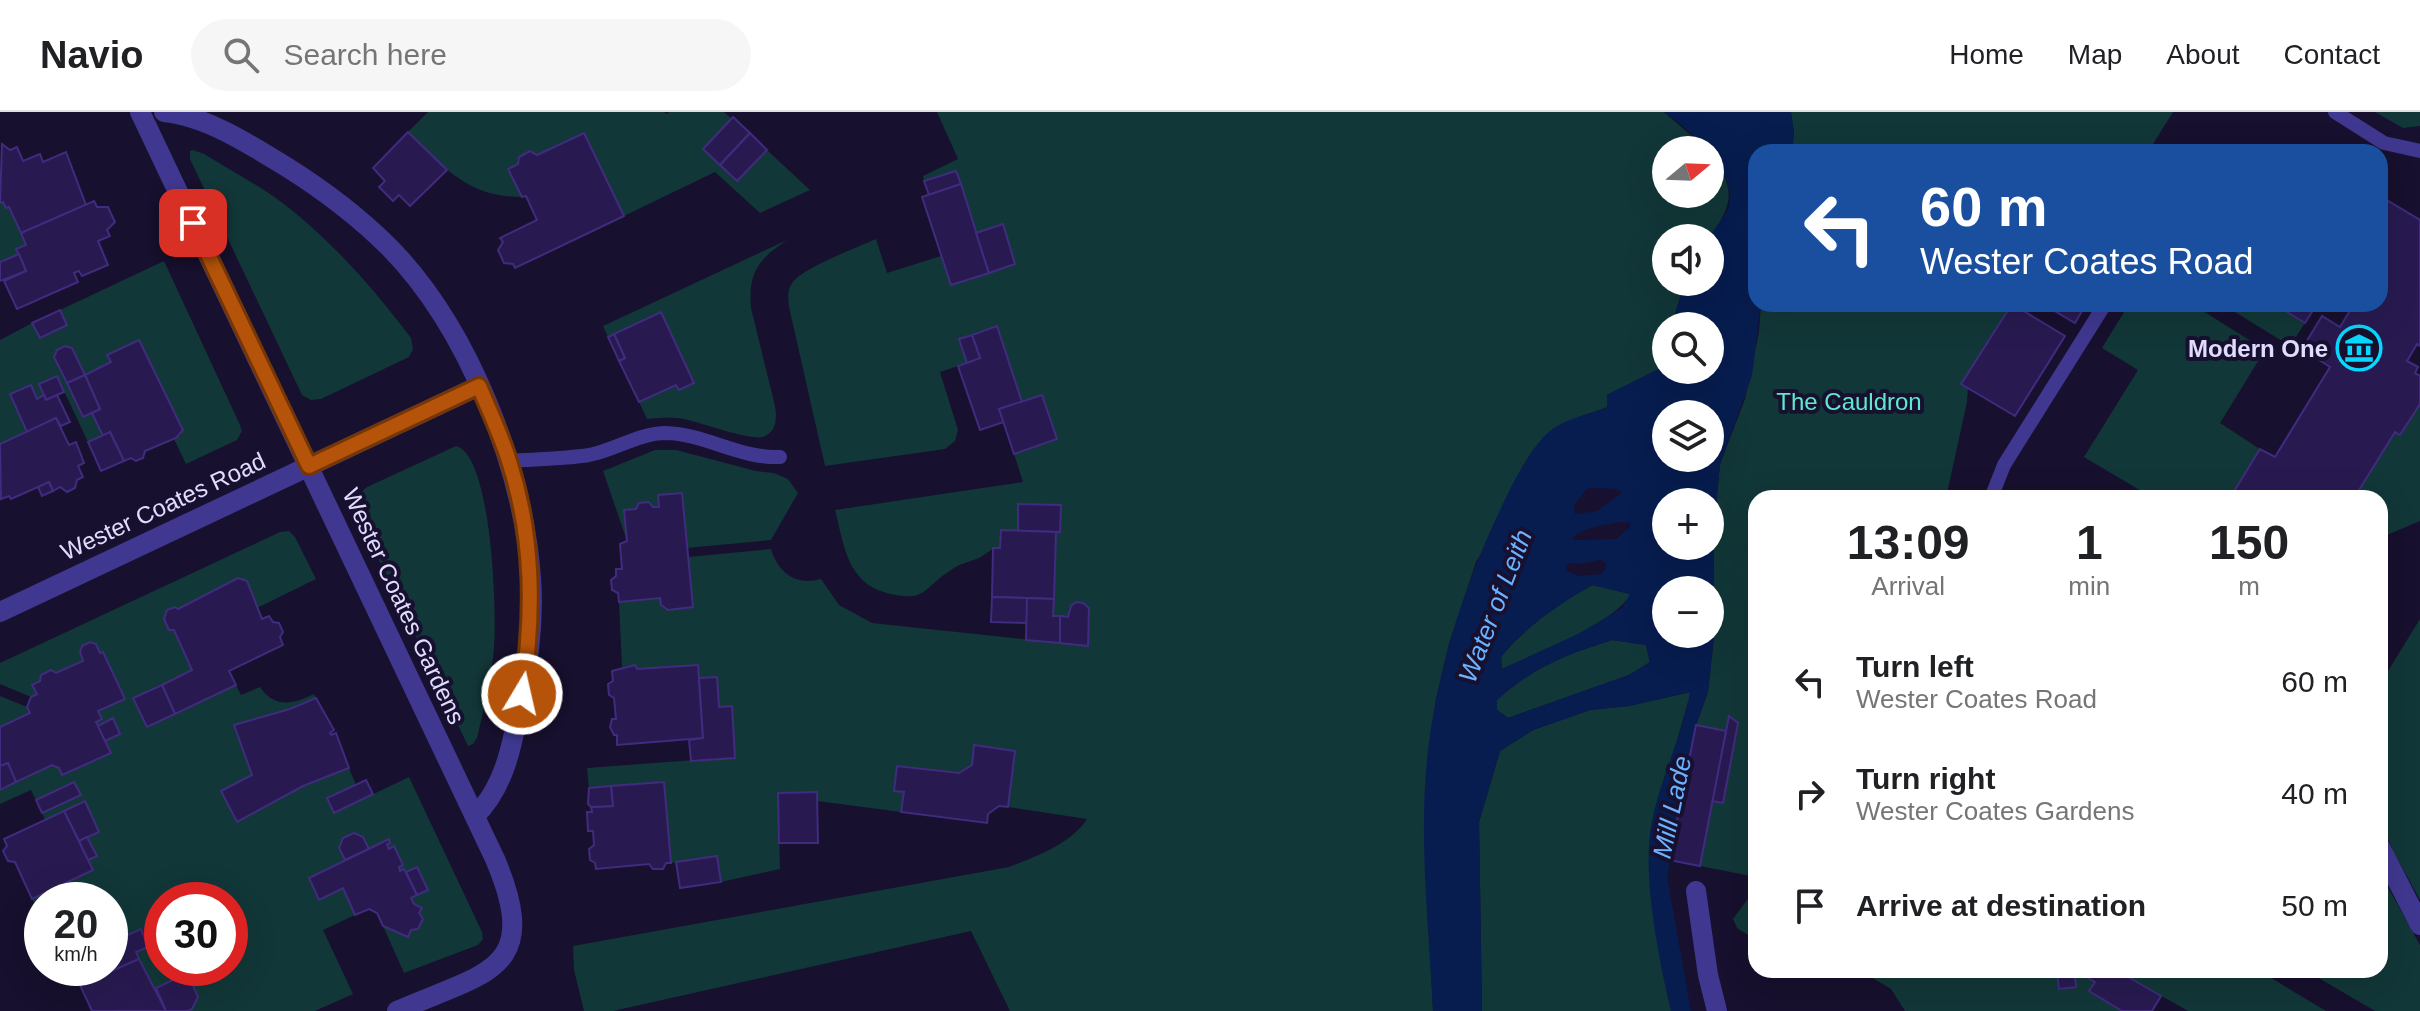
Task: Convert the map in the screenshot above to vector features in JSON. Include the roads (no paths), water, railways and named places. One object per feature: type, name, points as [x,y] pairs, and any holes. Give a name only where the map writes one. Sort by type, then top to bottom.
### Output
[{"type":"street","name":"Wester Coates Gardens","points":[[151,113],[203,122],[274,160],[327,195],[375,234],[400,259],[429,297],[479,386],[509,461],[520,504],[531,580],[528,654],[516,723],[505,766],[491,799],[475,816]]},
{"type":"street","name":"Wester Coates Gardens","points":[[151,113],[309,466],[509,894],[513,915],[510,946],[502,959],[493,968],[397,1011]]},
{"type":"street","name":"Wester Coates Road","points":[[0,612],[479,386]]},
{"type":"street","points":[[2388,863],[2420,925]]},
{"type":"street","points":[[1696,891],[1708,975],[1717,1011]]},
{"type":"lane","points":[[2335,112],[2384,143],[2420,151]]},
{"type":"lane","points":[[1994,490],[2004,465],[2100,312]]},
{"type":"lane","points":[[509,461],[590,455],[663,433],[780,457]]},
{"type":"water","points":[[1664,112],[1791,112],[1793,144],[1748,144],[1748,312],[1760,312],[1752,376],[1724,453],[1724,400],[1652,400],[1652,472],[1719,472],[1718,488],[1652,488],[1652,560],[1714,560],[1714,576],[1652,576],[1652,648],[1713,648],[1708,692],[1696,725],[1667,876],[1691,1011],[1671,1011],[1654,922],[1649,876],[1653,816],[1690,692],[1629,706],[1590,710],[1533,730],[1500,751],[1479,822],[1482,1011],[1433,1011],[1424,848],[1425,782],[1432,721],[1461,606],[1505,499],[1534,449],[1551,430],[1607,407],[1607,395],[1652,372],[1652,384],[1724,384],[1724,312],[1675,312],[1681,296],[1724,296],[1724,224],[1718,224],[1727,211],[1730,197],[1724,175],[1724,136],[1693,136]],"holes":[[[1591,488],[1618,489],[1622,493],[1597,511],[1575,514],[1574,505]],[[1630,523],[1631,526],[1616,539],[1572,538],[1589,529]],[[1600,560],[1607,564],[1602,574],[1579,576],[1567,571],[1569,563]],[[1592,585],[1630,594],[1622,608],[1580,633],[1502,669],[1501,657],[1510,646],[1543,617]],[[1612,640],[1646,645],[1650,662],[1629,675],[1508,718],[1497,710],[1497,700],[1523,679],[1551,663]]]},
{"type":"place","name":"Modern One","points":[[2359,348]]},
{"type":"park label","name":"The Cauldron","points":[[1849,401]]},
{"type":"water label","name":"Water of Leith","points":[[1495,606]]},
{"type":"water label","name":"Mill Lade","points":[[1672,807]]}]
